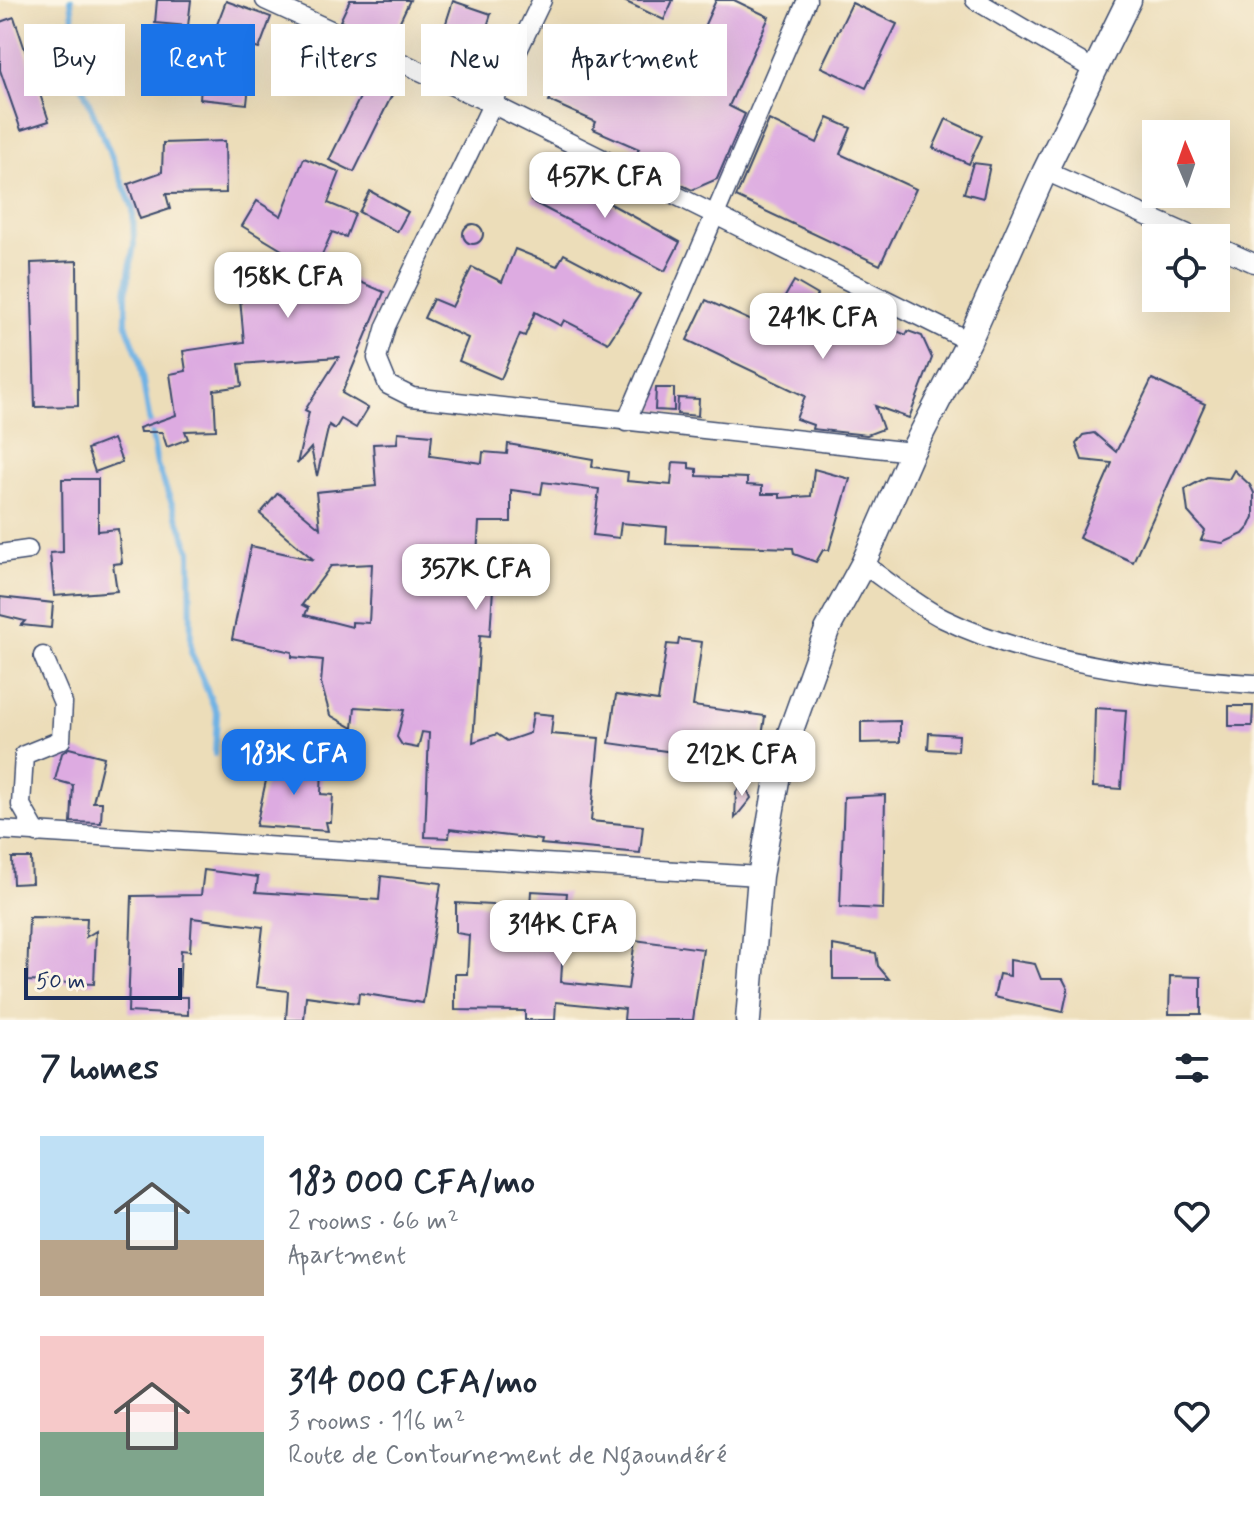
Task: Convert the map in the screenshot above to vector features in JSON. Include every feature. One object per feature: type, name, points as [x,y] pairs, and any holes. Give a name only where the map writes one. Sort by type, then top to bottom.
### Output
[{"type":"street","points":[[542,0],[386,326],[377,358],[388,385],[412,397],[912,452]]},
{"type":"street","points":[[626,422],[718,216],[807,0]]},
{"type":"street","points":[[975,0],[1096,71]]},
{"type":"street","points":[[748,1020],[760,876],[781,758],[827,630],[863,564],[912,452],[969,341],[1045,171],[1129,0]]},
{"type":"street","points":[[277,3],[492,104],[969,341]]},
{"type":"street","points":[[1045,171],[1165,224]]},
{"type":"street","points":[[1230,252],[1254,263]]},
{"type":"street","points":[[0,554],[28,550]]},
{"type":"street","points":[[863,564],[942,618],[1012,648],[1193,680],[1254,684]]},
{"type":"street","points":[[37,833],[21,805],[24,755],[61,740],[63,703],[43,656]]},
{"type":"street","points":[[0,830],[760,876]]},
{"type":"building","points":[[157,0],[191,0],[188,24],[155,23]]},
{"type":"building","points":[[350,0],[410,0],[399,24],[346,24],[340,21]]},
{"type":"building","points":[[622,0],[673,0],[664,20]]},
{"type":"building","points":[[716,0],[734,0],[769,17],[729,106],[745,114],[717,179],[692,190],[633,161],[639,149],[593,129],[596,122],[549,101],[551,96],[727,96],[727,24],[705,24]]},
{"type":"building","points":[[226,1],[271,17],[259,49],[255,48],[255,24],[217,24]]},
{"type":"building","points":[[453,1],[491,14],[488,24],[446,24]]},
{"type":"building","points":[[852,3],[897,24],[866,88],[821,67]]},
{"type":"building","points":[[14,17],[24,47],[24,96],[41,96],[49,121],[21,130],[0,70],[0,22]]},
{"type":"building","points":[[200,96],[248,96],[247,104],[200,99]]},
{"type":"building","points":[[361,96],[392,96],[354,172],[329,160]]},
{"type":"building","points":[[828,118],[851,128],[840,154],[916,189],[880,265],[736,197],[769,120],[817,143]]},
{"type":"building","points":[[946,119],[982,136],[969,164],[933,148]]},
{"type":"building","points":[[225,141],[226,193],[166,194],[170,209],[140,219],[128,184],[162,172],[163,143]]},
{"type":"building","points":[[304,158],[340,172],[328,203],[355,214],[346,237],[332,232],[318,264],[384,292],[342,393],[368,408],[356,428],[341,419],[335,429],[329,425],[317,476],[311,448],[297,464],[309,412],[305,410],[339,357],[239,364],[242,386],[214,390],[216,430],[185,431],[188,439],[167,447],[162,432],[140,432],[139,428],[176,415],[170,374],[186,371],[183,351],[244,342],[240,298],[301,291],[288,269],[300,261],[242,226],[257,201],[281,216]]},
{"type":"building","points":[[973,163],[990,165],[983,198],[964,193]]},
{"type":"building","points":[[547,169],[680,242],[665,271],[531,201]]},
{"type":"building","points":[[370,191],[408,212],[397,232],[359,212]]},
{"type":"building","points":[[473,224],[480,227],[483,234],[480,241],[473,244],[466,241],[463,234],[466,227]]},
{"type":"building","points":[[515,249],[557,266],[564,254],[640,294],[608,343],[564,320],[561,326],[535,312],[525,336],[520,334],[501,379],[459,361],[468,338],[424,318],[433,299],[452,307],[472,267],[502,282]]},
{"type":"building","points":[[77,261],[78,406],[35,407],[31,263]]},
{"type":"building","points":[[794,281],[818,295],[810,309],[859,329],[864,317],[906,335],[908,331],[922,336],[932,358],[909,418],[875,406],[883,429],[867,435],[812,429],[813,425],[796,419],[805,396],[687,340],[706,300],[767,328]]},
{"type":"building","points":[[1152,379],[1205,404],[1133,562],[1079,538],[1112,463],[1082,460],[1076,444],[1083,435],[1094,433],[1116,452]]},
{"type":"building","points":[[656,388],[674,388],[674,411],[655,410]]},
{"type":"building","points":[[678,398],[699,399],[698,416],[677,414]]},
{"type":"building","points":[[398,432],[432,435],[430,456],[482,463],[483,452],[507,454],[508,444],[593,459],[592,467],[628,472],[627,481],[671,485],[673,462],[689,463],[689,468],[697,469],[697,476],[747,478],[747,485],[762,486],[762,494],[780,494],[780,498],[811,496],[814,469],[850,479],[829,550],[823,550],[816,562],[794,554],[793,548],[666,544],[667,527],[621,523],[619,538],[593,535],[599,489],[543,482],[541,494],[511,490],[511,522],[479,522],[477,556],[495,557],[490,636],[480,635],[473,742],[497,734],[507,741],[530,733],[533,713],[553,715],[551,734],[599,738],[591,821],[643,826],[640,853],[541,844],[542,840],[450,829],[449,838],[425,837],[429,733],[422,732],[418,748],[402,745],[397,737],[404,710],[355,707],[353,728],[330,715],[321,683],[323,660],[292,657],[292,652],[232,639],[251,546],[314,560],[260,514],[278,493],[320,528],[316,492],[376,486],[373,444],[397,443]],"holes":[[[372,564],[369,623],[352,622],[352,627],[305,615],[308,608],[302,605],[331,566]]]},
{"type":"building","points":[[113,439],[122,462],[95,472],[87,449]]},
{"type":"building","points":[[1234,470],[1254,493],[1254,517],[1250,526],[1243,534],[1223,543],[1201,540],[1205,531],[1188,512],[1185,489],[1207,477],[1229,479]]},
{"type":"building","points":[[62,479],[98,479],[98,531],[118,529],[122,563],[113,564],[117,591],[54,596],[50,553],[63,552]]},
{"type":"building","points":[[0,597],[53,603],[51,628],[21,625],[25,621],[0,615]]},
{"type":"building","points":[[679,639],[702,642],[693,706],[765,716],[758,764],[609,743],[616,695],[658,701],[667,644],[678,645]]},
{"type":"building","points":[[1229,706],[1253,706],[1252,726],[1229,726]]},
{"type":"building","points":[[1095,708],[1126,710],[1121,789],[1093,787]]},
{"type":"building","points":[[900,721],[900,742],[861,743],[861,722]]},
{"type":"building","points":[[929,733],[959,735],[958,751],[928,749]]},
{"type":"building","points":[[69,748],[104,757],[93,802],[102,802],[101,823],[71,822],[73,785],[55,780],[62,753]]},
{"type":"building","points":[[255,760],[296,760],[296,763],[322,766],[321,794],[333,795],[331,822],[326,822],[328,831],[256,826],[267,776],[263,777]]},
{"type":"building","points":[[744,781],[751,798],[735,818],[736,792]]},
{"type":"building","points":[[885,795],[883,909],[840,907],[844,797]]},
{"type":"building","points":[[12,858],[31,858],[32,883],[13,884]]},
{"type":"building","points":[[204,870],[258,877],[256,892],[379,900],[381,876],[441,883],[423,1003],[359,993],[358,1003],[306,996],[304,1020],[286,1020],[288,991],[256,987],[263,927],[192,918],[190,951],[181,950],[179,997],[188,997],[188,1015],[128,1012],[132,896],[201,895]]},
{"type":"building","points":[[531,891],[567,893],[565,913],[541,914],[540,928],[564,931],[561,982],[628,989],[635,940],[703,949],[693,1020],[624,1020],[625,1009],[556,1002],[555,1020],[525,1020],[525,1011],[455,1010],[455,974],[467,974],[469,935],[456,933],[456,903],[530,907]]},
{"type":"building","points":[[29,917],[87,918],[86,937],[96,931],[94,984],[27,981]]},
{"type":"building","points":[[833,945],[876,953],[878,966],[889,979],[833,979]]},
{"type":"building","points":[[1010,960],[1035,964],[1041,979],[1063,979],[1068,989],[1063,1012],[994,997],[999,974],[1010,976]]},
{"type":"building","points":[[1170,976],[1201,977],[1201,1014],[1169,1014]]},
{"type":"waterway","points":[[71,0],[80,81],[133,208],[134,244],[126,292],[126,324],[139,358],[157,465],[190,550],[191,652],[217,714],[215,754]]}]
